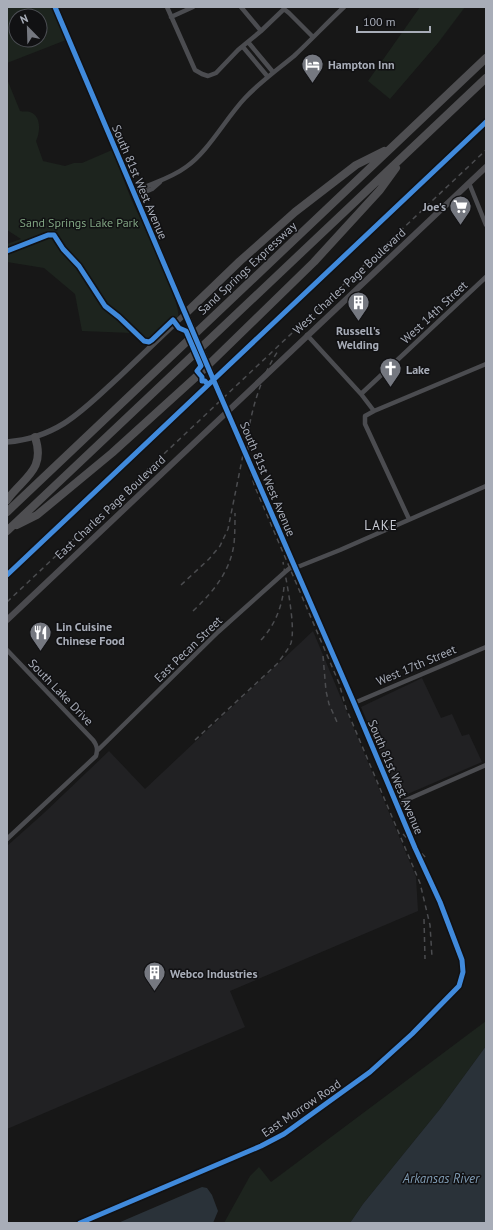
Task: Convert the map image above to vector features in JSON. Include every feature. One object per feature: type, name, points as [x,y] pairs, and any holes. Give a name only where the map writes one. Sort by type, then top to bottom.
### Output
[{"type":"highway","name":"Sand Springs Expressway","points":[[7,512],[486,58]]},
{"type":"highway","points":[[7,530],[486,78]]},
{"type":"highway","points":[[186,313],[240,261],[295,212],[356,165],[394,146]]},
{"type":"highway","points":[[7,530],[37,515],[138,431],[314,262],[380,190],[407,153]]},
{"type":"highway","points":[[7,500],[36,467],[39,447],[35,437]]},
{"type":"main road","name":"West Charles Page Boulevard","points":[[228,411],[486,167]]},
{"type":"main road","name":"East Charles Page Boulevard","points":[[7,620],[228,411]]},
{"type":"street","name":"South 81st West Avenue","points":[[55,7],[295,568],[440,902],[462,960]]},
{"type":"street","points":[[167,7],[195,70],[208,76],[216,73],[238,50],[261,32],[284,9],[313,37]]},
{"type":"street","points":[[171,17],[193,7]]},
{"type":"street","points":[[241,7],[261,32]]},
{"type":"street","points":[[135,194],[149,184],[162,181],[174,175],[194,161],[244,99],[344,7]]},
{"type":"street","points":[[248,42],[273,72]]},
{"type":"street","points":[[243,47],[268,76]]},
{"type":"street","points":[[469,183],[486,225]]},
{"type":"street","name":"West 14th Street","points":[[361,394],[486,276]]},
{"type":"street","points":[[7,442],[35,437],[53,430],[77,415],[186,313]]},
{"type":"street","points":[[308,335],[361,394],[374,411]]},
{"type":"street","points":[[409,519],[365,424],[365,416],[486,364]]},
{"type":"street","name":"East Pecan Street","points":[[7,839],[96,756],[98,750],[224,627],[290,568],[295,568],[340,550],[486,486]]},
{"type":"street","name":"West 17th Street","points":[[354,702],[486,647]]},
{"type":"street","name":"South Lake Drive","points":[[7,650],[97,744],[98,750]]},
{"type":"street","points":[[397,804],[486,765]]},
{"type":"street","name":"East Morrow Road","points":[[80,1223],[262,1146],[289,1130],[370,1072],[412,1034],[459,986],[463,972],[462,960]]},
{"type":"shaded area","points":[[313,631],[416,877],[418,911],[230,991],[245,1027],[7,1129],[7,846],[109,751],[145,789]]},
{"type":"shaded area","points":[[422,678],[441,718],[452,714],[462,736],[469,734],[482,762],[403,796],[399,795],[361,707]]},
{"type":"green space","points":[[7,7],[52,7],[66,40],[48,47],[48,8],[8,8],[8,48],[45,48],[7,63]]},
{"type":"green space","points":[[420,7],[465,7],[438,43],[390,99],[368,81]]},
{"type":"green space","name":"Sand Springs Lake Park","points":[[7,79],[20,111],[29,112],[37,117],[39,129],[36,141],[43,161],[65,166],[74,163],[82,163],[112,150],[132,201],[168,279],[178,308],[178,317],[174,320],[173,319],[149,341],[143,340],[135,330],[132,333],[82,331],[75,294],[44,268],[7,262],[7,244],[21,239],[7,230]]},
{"type":"green space","points":[[486,1021],[486,1046],[440,1109],[363,1204],[350,1223],[224,1223],[250,1176],[259,1167],[271,1182]]},
{"type":"water","name":"Arkansas River","points":[[486,1046],[486,1223],[350,1223],[363,1204],[440,1109]]},
{"type":"water","points":[[202,1187],[207,1188],[212,1195],[218,1211],[213,1223],[118,1223]]},
{"type":"railway","points":[[7,602],[486,150]]},
{"type":"railway","points":[[248,433],[259,390],[267,370],[278,351]]},
{"type":"railway","points":[[249,427],[248,457],[250,471],[255,487],[339,683],[346,708],[420,883],[430,925],[432,957]]},
{"type":"railway","points":[[181,585],[209,559],[220,546],[228,529],[244,450]]},
{"type":"railway","points":[[193,611],[214,589],[229,564],[234,544],[235,513]]},
{"type":"railway","points":[[195,740],[277,664],[290,646],[292,626],[283,562]]},
{"type":"railway","points":[[261,640],[274,622],[282,602],[284,587]]},
{"type":"railway","points":[[323,656],[326,691],[329,704],[337,722]]},
{"type":"railway","points":[[403,834],[428,860]]},
{"type":"railway","points":[[424,919],[425,959]]},
{"type":"cycle path","points":[[55,7],[207,365],[354,703],[415,848],[440,902],[462,960],[463,972],[459,986],[412,1034],[370,1072],[284,1134],[261,1146],[80,1223]]},
{"type":"cycle path","points":[[7,575],[486,122]]},
{"type":"cycle path","points":[[7,251],[48,235],[54,235],[63,249],[79,266],[105,306],[144,341],[149,342],[152,340],[173,320],[179,328],[186,331],[201,366],[197,371],[202,377],[202,381],[205,381],[208,385]]},
{"type":"place","name":"Hampton Inn","points":[[313,84]]},
{"type":"place","name":"Joe's","points":[[461,226]]},
{"type":"place","name":"Russell's Welding","points":[[358,322]]},
{"type":"place","name":"Lake","points":[[390,388]]},
{"type":"place","name":"Lin Cuisine Chinese Food","points":[[41,652]]},
{"type":"place","name":"Webco Industries","points":[[154,992]]},
{"type":"district","name":"LAKE","points":[[381,525]]}]
